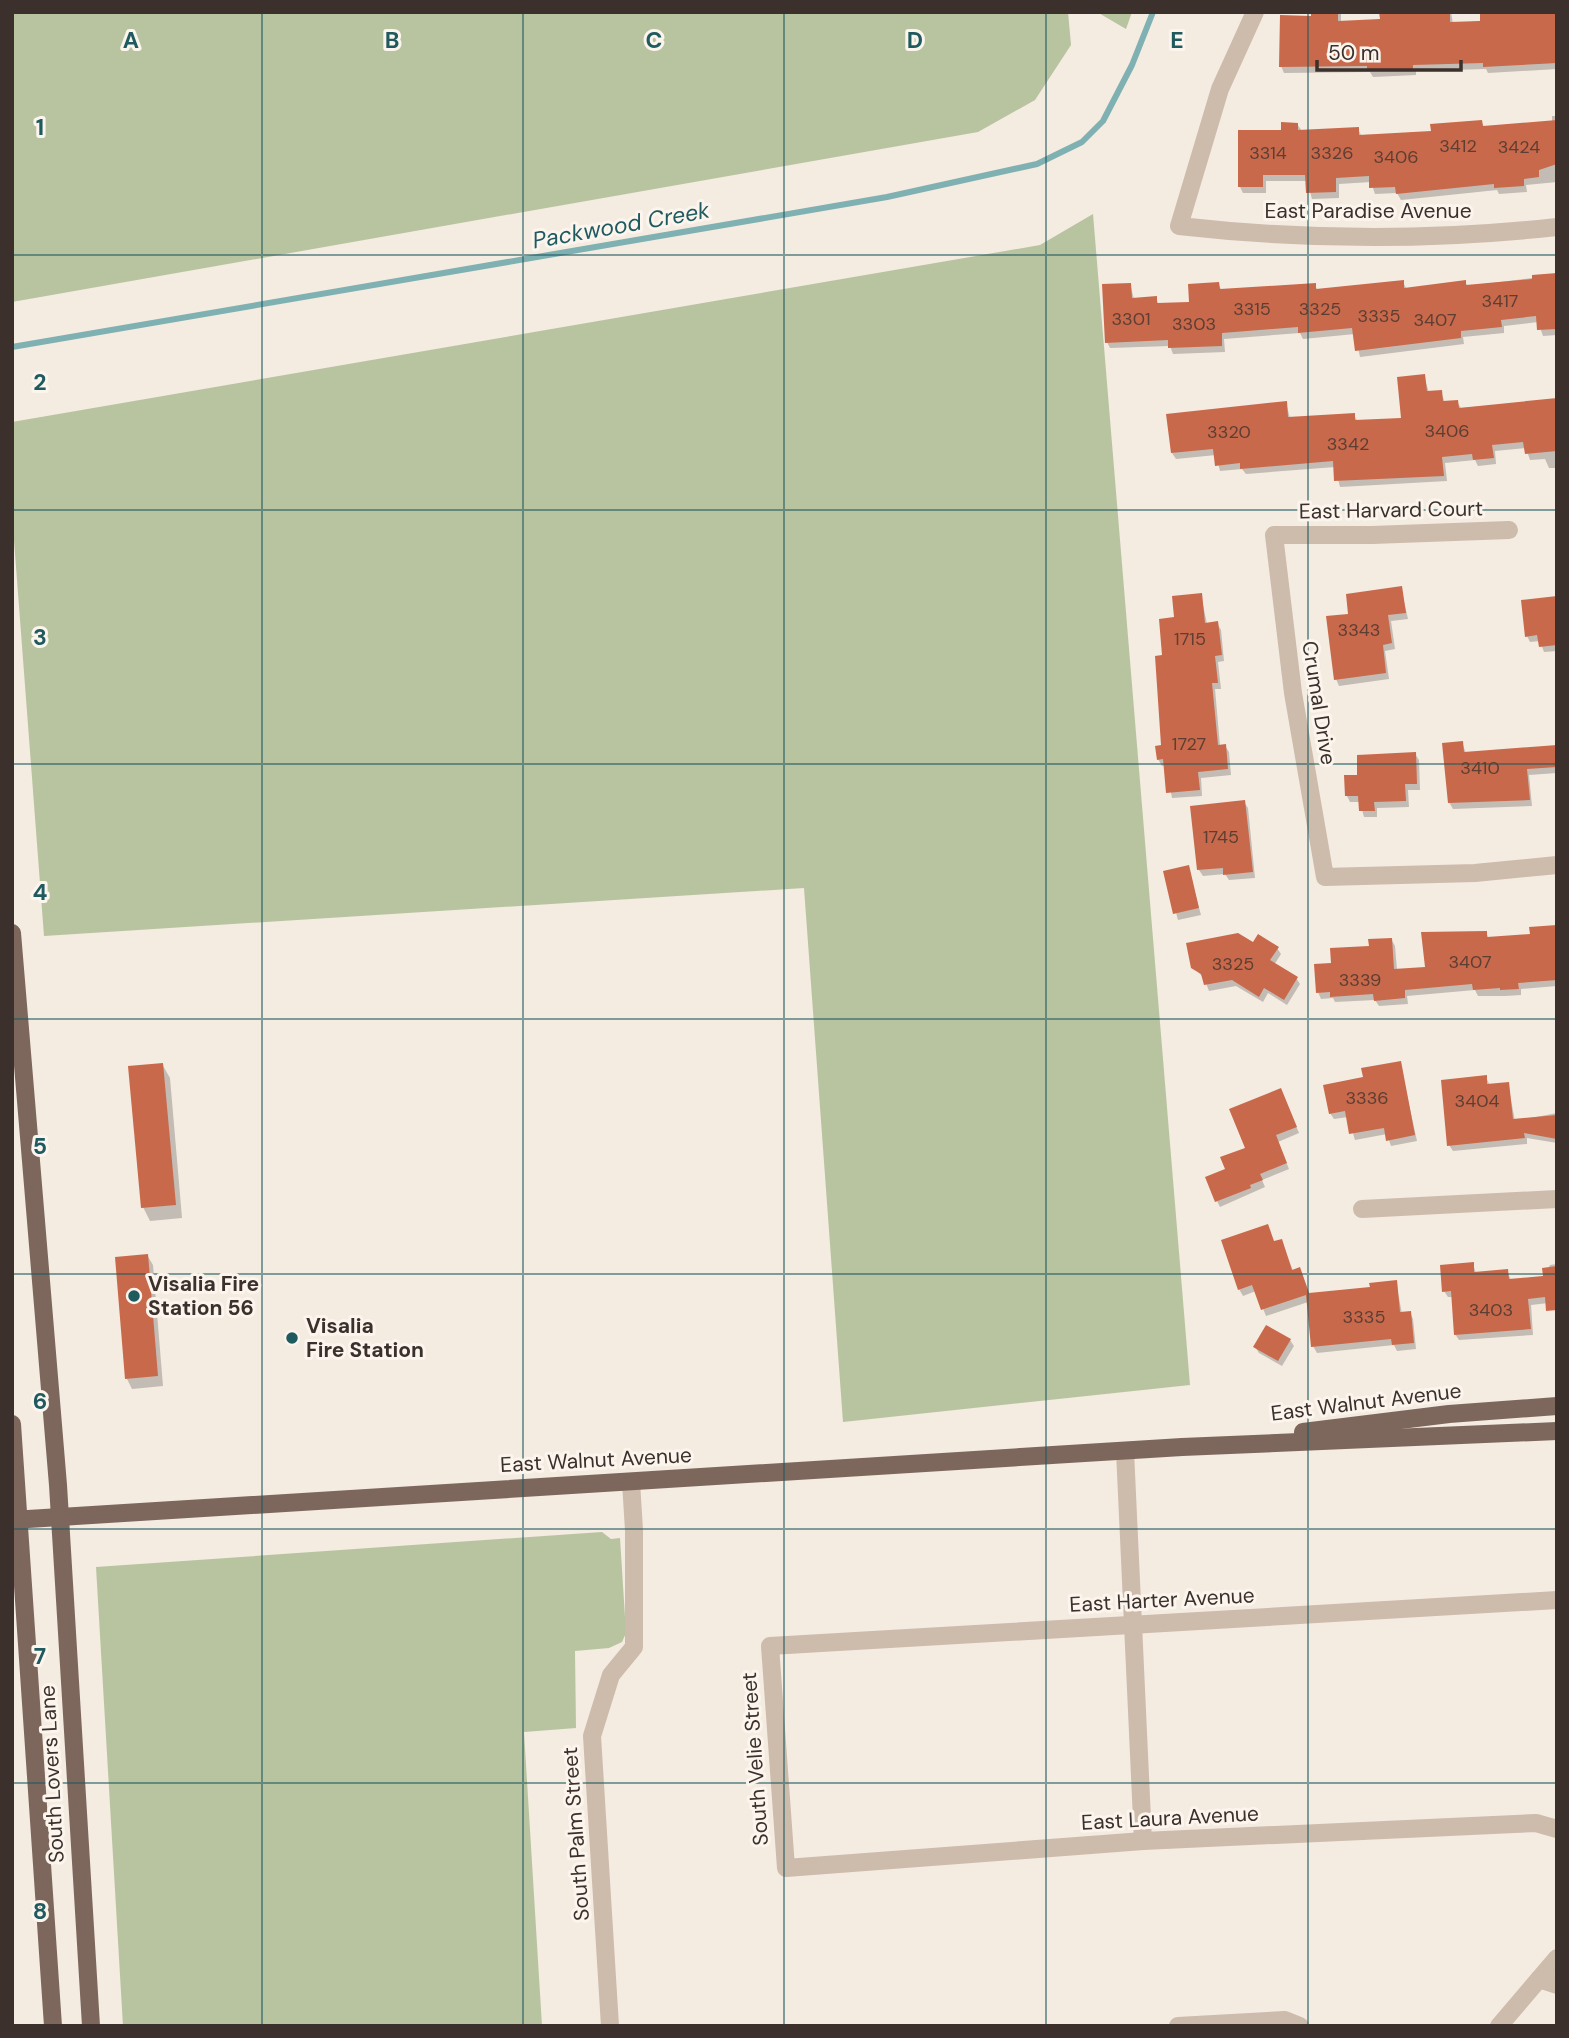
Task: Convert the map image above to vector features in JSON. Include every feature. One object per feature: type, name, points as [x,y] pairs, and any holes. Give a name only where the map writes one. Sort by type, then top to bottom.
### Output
[{"type":"main road","name":"South Lovers Lane","points":[[12,933],[59,1516],[90,2026]]},
{"type":"main road","name":"East Walnut Avenue","points":[[1182,1447],[1449,1414],[1557,1406]]},
{"type":"main road","name":"South Lovers Lane","points":[[12,1424],[16,1519],[53,2026]]},
{"type":"main road","name":"East Walnut Avenue","points":[[16,1519],[1182,1447],[1557,1431]]},
{"type":"street","name":"East Paradise Avenue","points":[[1255,12],[1220,89],[1179,226],[1269,236],[1415,237],[1557,227]]},
{"type":"street","name":"East Harvard Court","points":[[1274,534],[1372,535],[1509,530]]},
{"type":"street","name":"Crumal Drive","points":[[1274,534],[1293,693],[1325,877],[1475,873],[1557,865]]},
{"type":"street","points":[[1362,1209],[1557,1199]]},
{"type":"street","points":[[1125,1451],[1143,1841]]},
{"type":"street","name":"South Palm Street","points":[[610,2026],[592,1736],[611,1675],[634,1647],[635,1530],[631,1482]]},
{"type":"street","name":"East Harter Avenue","points":[[770,1646],[1557,1600]]},
{"type":"street","name":"South Velie Street","points":[[770,1646],[786,1868]]},
{"type":"street","name":"East Laura Avenue","points":[[786,1868],[1143,1841],[1536,1823],[1557,1829]]},
{"type":"street","points":[[1499,2026],[1557,1958]]},
{"type":"street","points":[[1539,1979],[1557,1985]]},
{"type":"street","points":[[1178,2026],[1285,2020],[1300,2026]]},
{"type":"green space","points":[[12,12],[1068,12],[1071,45],[1035,100],[978,132],[12,302]]},
{"type":"green space","points":[[1097,12],[1132,12],[1126,29]]},
{"type":"green space","points":[[1093,214],[1190,1385],[843,1422],[804,888],[44,936],[12,514],[12,422],[1040,245]]},
{"type":"green space","points":[[602,1532],[611,1539],[620,1538],[626,1633],[622,1642],[609,1648],[575,1651],[576,1728],[524,1732],[542,2026],[123,2026],[96,1567]]},
{"type":"building","points":[[1311,12],[1338,12],[1338,21],[1380,19],[1379,12],[1450,12],[1450,22],[1480,21],[1480,12],[1557,12],[1557,63],[1483,67],[1483,63],[1413,65],[1413,69],[1367,71],[1367,66],[1279,67],[1280,15],[1311,16]]},
{"type":"building","points":[[1482,120],[1483,126],[1557,120],[1557,164],[1539,170],[1539,177],[1524,179],[1524,186],[1494,188],[1494,184],[1396,194],[1395,187],[1369,188],[1369,176],[1336,178],[1336,192],[1306,193],[1305,175],[1263,175],[1263,187],[1238,187],[1238,130],[1281,130],[1281,122],[1298,123],[1298,130],[1359,127],[1359,135],[1431,131],[1430,124]]},
{"type":"building","points":[[1557,273],[1557,329],[1537,330],[1536,316],[1501,320],[1502,327],[1461,331],[1461,338],[1355,351],[1352,328],[1298,333],[1298,327],[1222,333],[1222,346],[1168,348],[1168,340],[1105,343],[1102,284],[1131,283],[1132,298],[1157,296],[1157,303],[1189,302],[1188,284],[1219,282],[1220,289],[1316,283],[1316,289],[1404,280],[1404,288],[1466,280],[1466,285],[1532,279],[1532,275]]},
{"type":"building","points":[[1425,374],[1427,391],[1442,390],[1443,401],[1458,400],[1459,408],[1557,398],[1557,451],[1525,454],[1523,442],[1492,445],[1494,458],[1473,460],[1472,454],[1442,457],[1444,476],[1334,481],[1333,461],[1240,469],[1240,463],[1215,466],[1213,449],[1171,453],[1166,414],[1287,401],[1288,417],[1355,413],[1355,420],[1401,418],[1397,377]]},
{"type":"building","points":[[1402,586],[1406,613],[1388,615],[1392,643],[1383,645],[1386,673],[1334,680],[1326,616],[1348,614],[1346,594]]},
{"type":"building","points":[[1202,593],[1205,623],[1218,621],[1222,655],[1215,656],[1218,683],[1212,683],[1218,745],[1226,744],[1228,769],[1198,772],[1200,790],[1166,793],[1163,759],[1157,760],[1155,746],[1161,745],[1155,656],[1162,655],[1159,619],[1174,617],[1172,596]]},
{"type":"building","points":[[1557,596],[1557,645],[1539,647],[1537,635],[1525,637],[1521,600]]},
{"type":"building","points":[[1463,741],[1464,752],[1557,745],[1557,767],[1527,769],[1530,800],[1448,803],[1442,743]]},
{"type":"building","points":[[1416,752],[1417,784],[1405,784],[1406,801],[1374,802],[1375,811],[1359,811],[1358,796],[1345,796],[1344,775],[1357,775],[1357,755]]},
{"type":"building","points":[[1245,800],[1253,872],[1223,875],[1223,868],[1197,870],[1190,806]]},
{"type":"building","points":[[1189,865],[1199,908],[1173,914],[1163,871]]},
{"type":"building","points":[[1557,925],[1557,980],[1518,983],[1519,989],[1473,990],[1472,984],[1405,990],[1405,998],[1374,1001],[1373,994],[1330,997],[1330,992],[1316,993],[1314,964],[1331,963],[1330,948],[1369,946],[1368,939],[1392,938],[1394,969],[1425,967],[1421,932],[1487,931],[1487,937],[1530,934],[1529,927]]},
{"type":"building","points":[[1238,933],[1253,942],[1258,934],[1279,947],[1270,960],[1298,977],[1284,1000],[1264,988],[1259,997],[1232,980],[1204,985],[1201,974],[1191,968],[1186,943]]},
{"type":"building","points":[[1401,1061],[1415,1135],[1386,1141],[1384,1128],[1349,1134],[1345,1111],[1329,1114],[1323,1085],[1363,1077],[1361,1068]]},
{"type":"building","points":[[163,1063],[176,1205],[141,1208],[128,1066]]},
{"type":"building","points":[[1487,1075],[1487,1084],[1509,1082],[1513,1119],[1557,1115],[1557,1139],[1524,1133],[1525,1138],[1447,1146],[1441,1080]]},
{"type":"building","points":[[1281,1088],[1297,1127],[1276,1135],[1287,1163],[1260,1174],[1263,1180],[1250,1185],[1251,1188],[1215,1202],[1205,1177],[1225,1169],[1220,1157],[1245,1148],[1229,1109]]},
{"type":"building","points":[[1268,1224],[1274,1241],[1282,1239],[1292,1270],[1300,1267],[1309,1293],[1370,1287],[1369,1283],[1397,1280],[1400,1312],[1411,1311],[1414,1343],[1392,1345],[1391,1339],[1311,1347],[1306,1295],[1261,1310],[1252,1285],[1238,1290],[1221,1240]]},
{"type":"building","name":"Visalia Fire Station 56","points":[[148,1254],[158,1376],[125,1379],[115,1257]]},
{"type":"building","points":[[1474,1262],[1474,1272],[1508,1269],[1509,1279],[1543,1276],[1542,1268],[1557,1266],[1557,1310],[1546,1311],[1545,1297],[1528,1299],[1531,1329],[1454,1335],[1451,1291],[1442,1292],[1440,1265]]},
{"type":"building","points":[[1266,1325],[1291,1339],[1278,1361],[1253,1347]]},
{"type":"waterway","name":"Packwood Creek","points":[[12,347],[887,197],[1037,164],[1082,142],[1103,121],[1132,65],[1153,12]]},
{"type":"place","name":"Visalia Fire Station 56","points":[[134,1296]]},
{"type":"place","name":"Visalia Fire Station","points":[[292,1338]]}]
